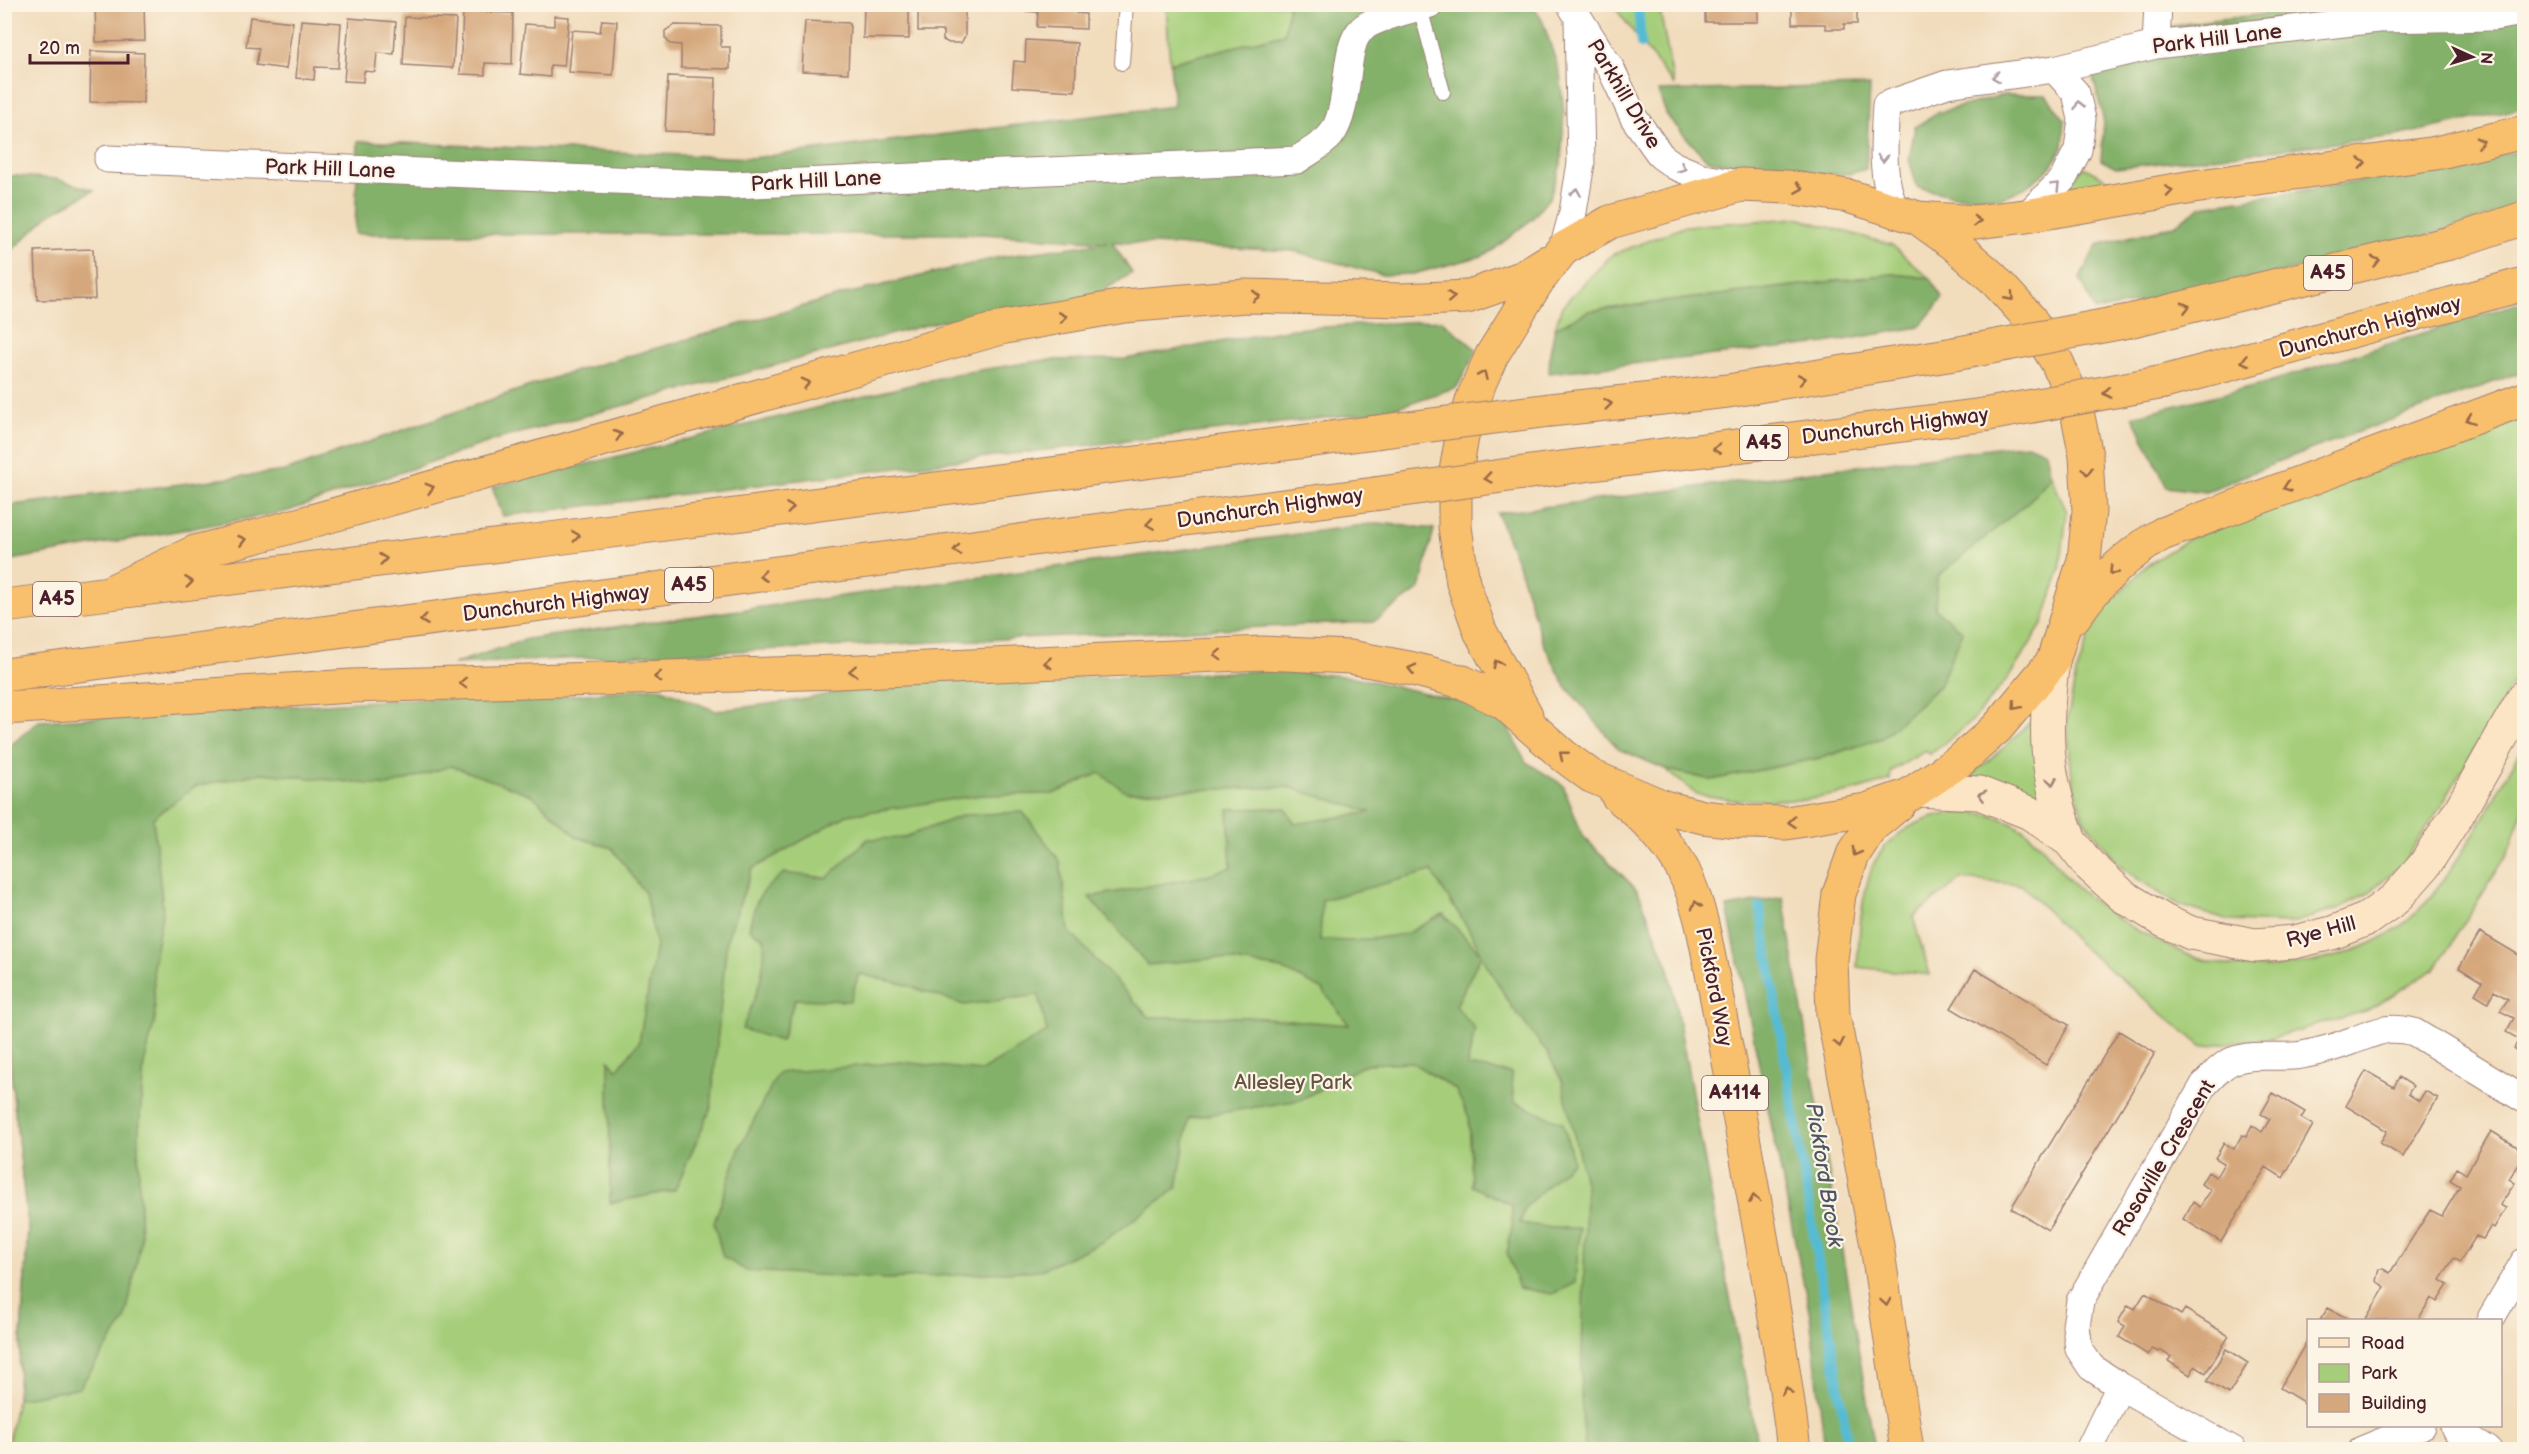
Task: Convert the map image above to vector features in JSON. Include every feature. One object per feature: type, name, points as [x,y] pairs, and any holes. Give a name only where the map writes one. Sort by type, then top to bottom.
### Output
[{"type":"highway","points":[[110,592],[195,552],[1005,327],[1124,306],[1245,296],[1402,300],[1467,297],[1521,278],[1610,222],[1741,185],[1787,187],[1848,196],[1906,214],[1975,222],[2026,216],[2193,187],[2436,153],[2524,132]]},
{"type":"highway","points":[[1906,214],[1954,244],[1992,277],[2030,319],[2057,362],[2076,406],[2086,456],[2089,511],[2084,561],[2057,651]]},
{"type":"highway","name":"A45","points":[[4,606],[534,542],[1550,410],[1728,391],[1954,354],[2129,321],[2450,243],[2524,218]]},
{"type":"highway","points":[[1537,732],[1512,693],[1480,631],[1463,583],[1455,527],[1455,477],[1462,437],[1473,398],[1492,355],[1515,314],[1560,253]]},
{"type":"highway","name":"Dunchurch Highway","points":[[4,675],[1545,470],[1983,415],[2164,382],[2524,284]]},
{"type":"highway","points":[[1907,1449],[1877,1245],[1833,1014],[1831,960],[1839,894],[1853,855],[1871,827],[1913,793],[1962,759],[1996,728],[2057,651],[2075,615],[2104,580],[2138,548],[2162,534],[2524,399]]},
{"type":"highway","points":[[4,708],[352,686],[837,672],[1289,654],[1350,657],[1409,668],[1463,682],[1503,703],[1564,756],[1591,776],[1664,807],[1703,817],[1747,822],[1786,823],[1866,810],[1913,793]]},
{"type":"highway","name":"Pickford Way","points":[[1591,776],[1633,807],[1658,834],[1682,868],[1697,903],[1754,1198],[1787,1388],[1794,1449]]},
{"type":"street","points":[[2156,45],[2158,4]]},
{"type":"street","name":"Park Hill Lane","points":[[108,159],[733,185],[1297,160],[1330,136],[1346,101],[1351,49],[1360,30],[1375,22],[1425,6]]},
{"type":"street","name":"Parkhill Drive","points":[[1574,12],[1611,69],[1635,118],[1661,156],[1675,166],[1704,178],[1741,185]]},
{"type":"street","name":"Parkhill Drive","points":[[1560,253],[1573,212],[1581,163],[1574,12]]},
{"type":"street","name":"Park Hill Lane","points":[[1906,214],[1887,190],[1883,165],[1886,105],[1947,84],[2054,69],[2156,45],[2378,19],[2493,17],[2524,12]]},
{"type":"street","points":[[2026,216],[2063,179],[2078,150],[2082,120],[2076,93],[2054,69]]},
{"type":"street","name":"Rye Hill","points":[[2057,651],[2047,706],[2048,759],[2056,804],[2070,841]]},
{"type":"street","name":"Rye Hill","points":[[1913,793],[1979,793],[2030,813],[2070,841],[2099,875],[2123,896],[2164,921],[2191,933],[2255,945],[2294,942],[2332,933],[2367,919],[2395,899],[2424,866],[2459,812],[2524,697]]},
{"type":"street","name":"Rosaville Crescent","points":[[2233,1449],[2120,1386],[2091,1367],[2079,1349],[2076,1326],[2080,1301],[2204,1085],[2218,1070],[2231,1061],[2246,1057],[2299,1055],[2352,1041],[2380,1029],[2397,1028],[2414,1032],[2524,1099]]},
{"type":"street","points":[[2491,1319],[2524,1262]]},
{"type":"street","points":[[2089,1449],[2120,1386]]},
{"type":"street","points":[[2362,1449],[2416,1427]]},
{"type":"street","points":[[2454,1427],[2488,1449]]},
{"type":"lane","points":[[1122,63],[1126,4]]},
{"type":"lane","points":[[1425,6],[1443,92]]},
{"type":"green space","points":[[1166,5],[1289,5],[1284,34],[1170,63]]},
{"type":"green space","points":[[1289,5],[1527,5],[1535,8],[1543,22],[1560,74],[1564,113],[1561,164],[1550,197],[1532,219],[1492,251],[1482,256],[1413,274],[1383,275],[1293,251],[1112,242],[1132,273],[1088,300],[937,322],[498,439],[285,512],[5,561],[5,506],[285,471],[562,375],[846,294],[1000,257],[1107,242],[984,234],[355,234],[358,141],[752,158],[1174,106],[1170,63],[1284,34]]},
{"type":"green space","points":[[1613,5],[1659,5],[1674,86]]},
{"type":"green space","points":[[2524,6],[2524,108],[2396,136],[2116,168],[2101,160],[2104,122],[2093,77],[2144,31],[2196,22],[2298,10]]},
{"type":"green space","points":[[1870,86],[1866,169],[1849,174],[1760,170],[1707,160],[1667,116],[1658,91]]},
{"type":"green space","points":[[2003,95],[2046,95],[2065,120],[2063,148],[2047,171],[2026,187],[2002,198],[1954,196],[1917,187],[1909,159],[1915,127],[1937,113]]},
{"type":"green space","points":[[2524,149],[2524,204],[2451,229],[2223,288],[2095,311],[2080,278],[2097,245],[2173,226],[2202,206],[2475,163]]},
{"type":"green space","points":[[2083,167],[2116,184],[2064,192]]},
{"type":"green space","points":[[5,175],[56,179],[94,190],[49,215],[5,257]]},
{"type":"green space","points":[[1797,218],[1892,245],[1929,278],[1892,274],[1589,311],[1555,328],[1562,306],[1612,255],[1686,226]]},
{"type":"green space","points":[[1892,274],[1929,278],[1943,298],[1919,327],[1825,343],[1549,373],[1555,328],[1589,311]]},
{"type":"green space","points":[[2524,301],[2524,371],[2290,457],[2206,492],[2167,487],[2133,416],[2266,383]]},
{"type":"green space","points":[[1441,320],[1477,350],[1457,387],[1386,411],[503,516],[492,487],[955,374],[1045,360],[1125,359],[1292,329]]},
{"type":"green space","points":[[2524,417],[2524,664],[2443,803],[2401,866],[2367,894],[2337,909],[2292,923],[2229,921],[2176,904],[2123,869],[2083,819],[2072,777],[2067,722],[2076,674],[2090,634],[2102,611],[2147,565],[2190,538]]},
{"type":"green space","points":[[2027,444],[2046,452],[2051,476],[2030,500],[1937,577],[1935,609],[1963,632],[1939,686],[1882,738],[1824,757],[1711,780],[1665,769],[1618,749],[1565,685],[1542,641],[1519,567],[1497,513]]},
{"type":"green space","points":[[2051,476],[2067,512],[2060,570],[2043,623],[2011,674],[1973,720],[1930,754],[1925,751],[1891,771],[1890,780],[1850,792],[1805,800],[1732,800],[1696,794],[1665,769],[1712,780],[1824,757],[1882,738],[1934,609],[1937,577],[2030,500]]},
{"type":"green space","points":[[1378,523],[1434,529],[1420,589],[1373,622],[453,664],[527,639]]},
{"type":"green space","points":[[1273,670],[1354,677],[1473,704],[1508,727],[1526,762],[1563,785],[1583,837],[1638,891],[1669,969],[1758,1449],[1585,1449],[1581,1398],[1586,1187],[1562,1081],[1547,1052],[1512,1007],[1481,955],[1456,1006],[1475,1029],[1467,1066],[1511,1073],[1514,1102],[1563,1123],[1573,1161],[1525,1207],[1520,1223],[1553,1228],[1580,1228],[1575,1283],[1552,1294],[1519,1288],[1507,1253],[1512,1227],[1512,1205],[1472,1186],[1469,1117],[1455,1089],[1411,1062],[1366,1064],[1300,1100],[1189,1118],[1177,1188],[1102,1242],[1041,1270],[889,1279],[747,1271],[723,1257],[714,1223],[739,1149],[778,1073],[902,1062],[981,1071],[1047,1032],[1039,995],[964,1005],[903,984],[859,974],[850,1001],[795,999],[781,1041],[742,1029],[755,996],[764,962],[764,938],[749,929],[760,897],[784,873],[827,878],[868,839],[902,838],[964,815],[1023,812],[1060,861],[1069,931],[1149,1017],[1253,1017],[1349,1025],[1322,989],[1282,969],[1217,958],[1148,965],[1089,897],[1204,876],[1231,867],[1228,809],[1285,808],[1295,824],[1371,812],[1288,787],[1127,792],[1099,773],[1053,794],[981,795],[847,815],[752,869],[727,939],[711,1108],[675,1190],[610,1203],[609,1060],[617,1070],[639,1042],[656,945],[645,893],[612,848],[577,837],[532,795],[451,766],[388,786],[262,773],[196,786],[153,818],[163,909],[153,966],[155,1019],[144,1064],[138,1145],[141,1241],[125,1320],[79,1388],[17,1399],[28,1229],[13,1094],[5,980],[4,751],[39,721],[406,699],[556,697],[657,687],[716,711],[806,699],[882,682],[1149,676]],"holes":[[[1432,871],[1470,932],[1480,953],[1443,914],[1406,934],[1353,941],[1320,940],[1322,900]]]},
{"type":"green space","name":"Allesley Park","points":[[1347,713],[1572,825],[1638,891],[1669,969],[1758,1449],[7,1449],[17,1399],[28,1229],[13,1094],[5,980],[4,754]]},
{"type":"green space","points":[[2037,715],[2046,793],[2037,802],[1969,777],[2010,742]]},
{"type":"green space","points":[[2524,745],[2524,807],[2507,855],[2435,969],[2368,1010],[2272,1038],[2201,1046],[2078,943],[2022,885],[1961,879],[1913,917],[1930,975],[1857,967],[1865,893],[1871,870],[1881,852],[1895,837],[1911,826],[1930,818],[1971,813],[1991,816],[2021,828],[2038,843],[2076,887],[2091,899],[2137,930],[2189,955],[2226,965],[2255,967],[2285,966],[2346,953],[2374,942],[2399,927],[2419,910],[2463,852]]},
{"type":"green space","points":[[1783,897],[1875,1449],[1825,1449],[1810,1315],[1727,907]]},
{"type":"building","points":[[95,4],[144,4],[145,41],[96,42]]},
{"type":"building","points":[[864,4],[909,4],[909,39],[863,38]]},
{"type":"building","points":[[918,4],[965,4],[965,36],[961,43],[949,43],[943,40],[943,31],[918,31]]},
{"type":"building","points":[[1026,4],[1076,4],[1076,13],[1086,14],[1086,29],[1037,27],[1038,12],[1026,11]]},
{"type":"building","points":[[1705,4],[1758,4],[1758,22],[1705,22]]},
{"type":"building","points":[[1792,4],[1857,4],[1857,24],[1844,24],[1844,29],[1826,29],[1825,24],[1792,24]]},
{"type":"building","points":[[463,11],[513,13],[512,64],[485,63],[485,75],[460,74]]},
{"type":"building","points":[[554,16],[569,17],[564,66],[550,65],[550,77],[520,74],[525,24],[554,26]]},
{"type":"building","points":[[250,17],[293,22],[286,69],[256,65],[259,48],[246,47]]},
{"type":"building","points":[[405,17],[456,19],[453,68],[403,65]]},
{"type":"building","points":[[349,18],[396,22],[394,54],[377,53],[375,72],[364,71],[363,82],[344,81]]},
{"type":"building","points":[[301,20],[341,23],[338,68],[315,67],[314,80],[296,78]]},
{"type":"building","points":[[602,20],[617,21],[613,75],[568,72],[572,30],[600,32]]},
{"type":"building","points":[[805,21],[850,23],[848,73],[802,71]]},
{"type":"building","points":[[674,25],[721,26],[721,47],[730,47],[730,69],[681,68],[681,45],[670,44],[665,38],[665,31]]},
{"type":"building","points":[[1026,40],[1077,43],[1075,91],[1012,87],[1014,61],[1025,62]]},
{"type":"building","points":[[91,51],[144,53],[143,103],[90,102]]},
{"type":"building","points":[[668,76],[716,78],[714,133],[665,131]]},
{"type":"building","points":[[93,249],[95,299],[37,300],[35,251]]},
{"type":"building","points":[[2480,932],[2524,958],[2524,1055],[2514,1049],[2519,1039],[2506,1032],[2514,1018],[2500,1011],[2508,999],[2494,991],[2488,1002],[2475,994],[2482,982],[2459,968]]},
{"type":"building","points":[[1975,969],[2069,1025],[2046,1065],[1951,1008]]},
{"type":"building","points":[[2119,1031],[2155,1053],[2048,1230],[2011,1208]]},
{"type":"building","points":[[2366,1071],[2394,1087],[2399,1077],[2413,1086],[2408,1094],[2419,1101],[2425,1091],[2438,1098],[2403,1157],[2380,1143],[2387,1131],[2346,1106]]},
{"type":"building","points":[[2273,1093],[2305,1112],[2301,1118],[2313,1125],[2283,1178],[2266,1167],[2221,1242],[2183,1219],[2193,1202],[2200,1207],[2211,1190],[2201,1184],[2208,1172],[2216,1177],[2224,1163],[2215,1158],[2224,1143],[2234,1149],[2242,1135],[2246,1137],[2252,1125],[2262,1132],[2270,1119],[2261,1114]]},
{"type":"building","points":[[2491,1131],[2524,1151],[2524,1165],[2523,1167],[2518,1164],[2509,1179],[2515,1183],[2500,1205],[2506,1208],[2494,1228],[2491,1226],[2483,1239],[2476,1236],[2460,1262],[2454,1258],[2440,1280],[2448,1285],[2437,1302],[2431,1298],[2419,1319],[2366,1319],[2385,1287],[2376,1281],[2379,1269],[2390,1273],[2430,1210],[2442,1216],[2460,1186],[2450,1180],[2457,1168],[2466,1174]]},
{"type":"building","points":[[2145,1293],[2181,1315],[2185,1309],[2229,1336],[2206,1373],[2195,1366],[2190,1375],[2168,1361],[2171,1357],[2160,1350],[2159,1352],[2152,1349],[2148,1355],[2119,1337],[2125,1326],[2118,1322],[2128,1305],[2135,1309]]},
{"type":"building","points":[[2328,1308],[2348,1319],[2321,1319]]},
{"type":"building","points":[[2307,1341],[2307,1404],[2280,1388]]},
{"type":"building","points":[[2226,1349],[2248,1363],[2229,1394],[2207,1381]]},
{"type":"waterway","name":"Pickford Brook","points":[[1638,4],[1641,44]]},
{"type":"waterway","name":"Pickford Brook","points":[[1760,907],[1849,1450]]}]
